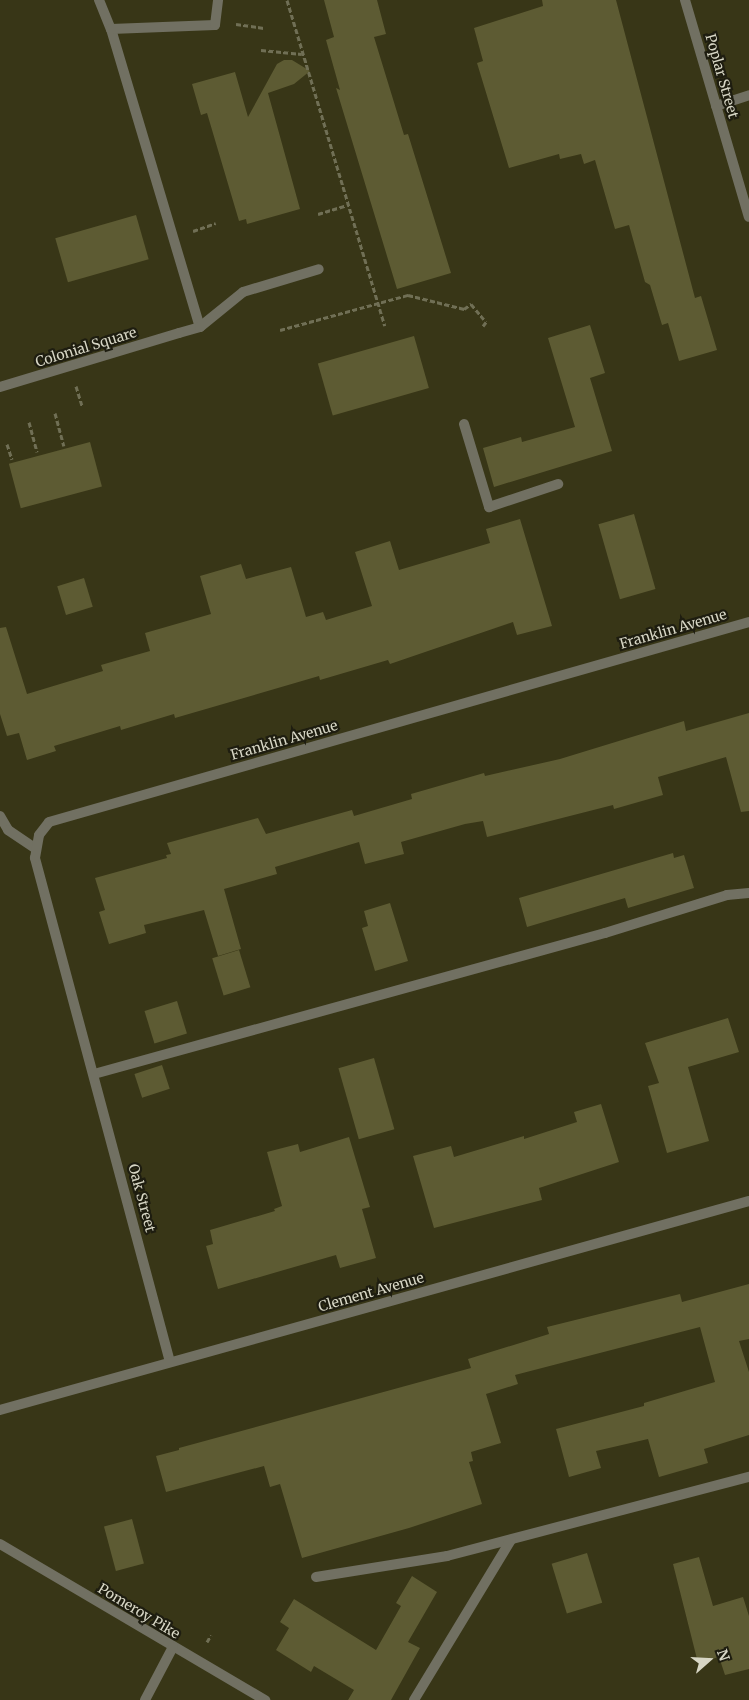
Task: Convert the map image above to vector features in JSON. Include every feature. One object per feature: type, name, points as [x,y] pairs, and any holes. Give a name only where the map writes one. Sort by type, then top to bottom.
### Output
[{"type":"street","points":[[99,0],[111,29],[200,326]]},
{"type":"street","points":[[111,29],[215,25],[218,0]]},
{"type":"street","name":"Poplar Street","points":[[685,0],[749,217]]},
{"type":"street","points":[[716,106],[749,95]]},
{"type":"street","name":"Colonial Square","points":[[0,387],[200,326],[243,292],[319,269]]},
{"type":"street","points":[[464,424],[489,507],[558,484]]},
{"type":"street","name":"Franklin Avenue","points":[[35,848],[39,835],[49,822],[749,622]]},
{"type":"street","points":[[0,816],[8,830],[35,848]]},
{"type":"street","name":"Oak Street","points":[[35,848],[35,858],[170,1362]]},
{"type":"street","points":[[94,1074],[605,933],[727,895],[749,893]]},
{"type":"street","name":"Clement Avenue","points":[[0,1410],[749,1200]]},
{"type":"street","points":[[316,1578],[447,1556],[749,1477]]},
{"type":"street","points":[[414,1700],[511,1540]]},
{"type":"street","name":"Pomeroy Pike","points":[[0,1544],[265,1700]]},
{"type":"street","points":[[145,1700],[173,1647]]},
{"type":"path","points":[[287,0],[347,205],[385,326]]},
{"type":"path","points":[[258,27],[264,28]]},
{"type":"path","points":[[261,50],[303,54]]},
{"type":"path","points":[[318,214],[347,205]]},
{"type":"path","points":[[211,225],[216,223]]},
{"type":"path","points":[[280,330],[408,295],[464,309],[471,304],[486,322],[483,326]]},
{"type":"path","points":[[55,413],[64,446]]},
{"type":"path","points":[[29,422],[37,452]]},
{"type":"path","points":[[7,444],[12,459]]},
{"type":"building","points":[[324,0],[377,0],[386,34],[374,37],[404,135],[408,134],[451,273],[397,289],[336,88],[340,90],[326,40],[334,37]]},
{"type":"building","points":[[542,0],[616,0],[695,298],[701,296],[717,350],[679,361],[668,323],[662,325],[650,285],[645,282],[629,225],[615,229],[595,160],[584,164],[581,154],[560,159],[559,154],[509,168],[477,63],[483,61],[474,28],[543,6]]},
{"type":"building","points":[[284,60],[292,60],[310,71],[294,84],[268,93],[300,209],[247,224],[246,219],[239,221],[207,113],[201,115],[192,84],[235,72],[248,117],[277,64]]},
{"type":"building","points":[[136,215],[149,259],[68,282],[55,238]]},
{"type":"building","points":[[590,325],[605,373],[590,378],[612,451],[494,487],[483,448],[521,437],[522,442],[575,427],[548,338]]},
{"type":"building","points":[[414,336],[429,388],[333,415],[318,364]]},
{"type":"building","points":[[90,442],[102,486],[21,508],[9,464]]},
{"type":"building","points":[[634,514],[655,589],[620,599],[598,524]]},
{"type":"building","points":[[520,519],[552,626],[517,635],[513,622],[390,664],[388,660],[320,680],[319,676],[175,718],[174,714],[121,730],[120,726],[54,746],[56,751],[27,760],[19,733],[7,736],[0,714],[0,628],[6,627],[27,694],[103,671],[101,665],[150,651],[145,633],[211,614],[200,576],[241,564],[246,579],[291,567],[306,617],[323,612],[326,620],[372,606],[355,552],[390,541],[399,570],[490,543],[486,529]]},
{"type":"building","points":[[84,578],[93,607],[66,615],[57,586]]},
{"type":"building","points":[[749,713],[749,811],[741,812],[726,757],[658,777],[663,795],[614,809],[613,805],[487,837],[483,821],[465,824],[401,842],[404,854],[365,864],[359,842],[275,867],[277,874],[224,889],[241,949],[218,956],[204,910],[144,925],[146,933],[109,944],[99,912],[105,910],[95,878],[167,858],[166,855],[171,854],[167,843],[258,818],[266,834],[352,810],[354,816],[412,799],[411,794],[484,773],[485,776],[560,759],[684,721],[686,731]]},
{"type":"building","points":[[673,853],[674,858],[684,855],[694,888],[628,908],[625,898],[527,927],[519,898]]},
{"type":"building","points":[[390,903],[408,961],[375,971],[362,928],[368,926],[364,911]]},
{"type":"building","points":[[239,950],[250,987],[224,995],[212,958]]},
{"type":"building","points":[[177,1001],[187,1034],[154,1043],[144,1011]]},
{"type":"building","points":[[728,1018],[739,1052],[688,1067],[709,1141],[667,1153],[648,1086],[659,1083],[645,1043]]},
{"type":"building","points":[[374,1058],[394,1129],[359,1139],[338,1068]]},
{"type":"building","points":[[162,1065],[170,1089],[142,1098],[134,1074]]},
{"type":"building","points":[[601,1104],[619,1162],[539,1188],[542,1200],[434,1228],[413,1156],[451,1146],[454,1157],[524,1136],[524,1139],[577,1122],[574,1112]]},
{"type":"building","points":[[349,1137],[370,1207],[362,1209],[376,1258],[340,1268],[336,1255],[218,1289],[206,1246],[213,1244],[210,1230],[275,1211],[274,1209],[282,1206],[267,1152],[298,1144],[300,1152]]},
{"type":"building","points":[[749,1284],[749,1339],[739,1341],[749,1372],[749,1435],[704,1449],[708,1463],[659,1477],[648,1439],[596,1451],[601,1468],[569,1477],[556,1429],[644,1406],[644,1403],[715,1382],[700,1327],[515,1375],[518,1384],[486,1394],[501,1443],[471,1452],[473,1461],[469,1462],[482,1504],[409,1528],[302,1558],[280,1484],[270,1487],[264,1466],[166,1492],[156,1456],[179,1450],[179,1448],[471,1368],[468,1359],[549,1334],[547,1327],[680,1294],[682,1302]]},
{"type":"building","points":[[132,1519],[144,1563],[116,1571],[104,1527]]},
{"type":"building","points":[[587,1553],[602,1603],[567,1614],[552,1564]]},
{"type":"building","points":[[699,1557],[713,1606],[743,1597],[749,1616],[749,1669],[725,1675],[719,1657],[698,1663],[673,1564]]},
{"type":"building","points":[[412,1576],[437,1592],[408,1642],[420,1648],[391,1700],[348,1700],[354,1690],[314,1666],[311,1672],[276,1650],[289,1628],[280,1622],[294,1599],[376,1650],[401,1606],[396,1603]]}]
